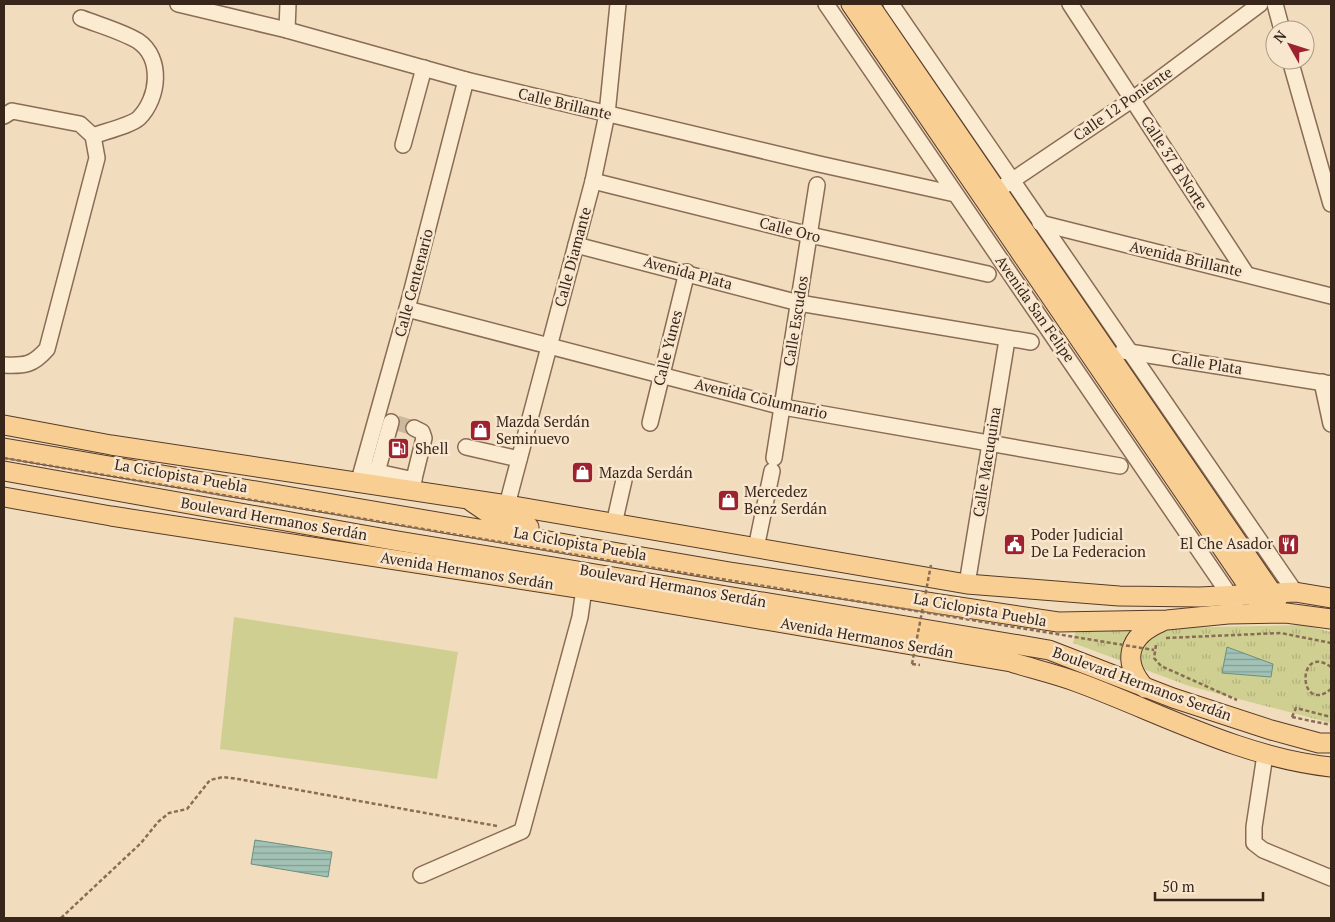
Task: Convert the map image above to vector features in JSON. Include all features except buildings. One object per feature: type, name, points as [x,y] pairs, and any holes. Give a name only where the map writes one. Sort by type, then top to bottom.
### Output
[{"type":"main road","name":"Avenida San Felipe","points":[[851,4],[997,190],[1082,344],[1263,593],[1286,613]]},
{"type":"main road","name":"Avenida San Felipe","points":[[869,4],[1105,348],[1263,593],[1265,614]]},
{"type":"main road","points":[[4,425],[111,445],[275,470],[368,478],[468,499],[967,584],[1119,596],[1230,595],[1295,592],[1331,598]]},
{"type":"main road","points":[[69,459],[111,445]]},
{"type":"main road","name":"Boulevard Hermanos Serdán","points":[[4,448],[657,559],[1058,622],[1167,620],[1243,614],[1286,613],[1331,619]]},
{"type":"main road","points":[[275,470],[281,479],[288,483],[346,496],[356,501],[362,509]]},
{"type":"main road","name":"Boulevard Hermanos Serdán","points":[[4,472],[1049,650],[1173,698],[1327,746]]},
{"type":"main road","points":[[4,485],[45,479]]},
{"type":"main road","name":"Avenida Hermanos Serdán","points":[[4,496],[111,516],[584,589],[1012,662],[1077,682],[1230,744],[1265,755],[1331,767]]},
{"type":"main road","points":[[468,499],[494,517],[534,529],[548,541]]},
{"type":"main road","points":[[623,525],[657,559]]},
{"type":"main road","points":[[1145,688],[1135,676],[1132,668],[1132,648],[1139,635],[1146,629],[1167,620]]},
{"type":"main road","points":[[1173,698],[1194,729]]},
{"type":"street","name":"Calle Brillante","points":[[178,4],[287,30],[466,80],[955,194]]},
{"type":"street","points":[[287,30],[288,4]]},
{"type":"street","name":"Calle Diamante","points":[[507,505],[593,181],[607,114],[618,4]]},
{"type":"street","name":"Avenida San Felipe","points":[[826,4],[1243,614]]},
{"type":"street","name":"Avenida San Felipe","points":[[891,4],[997,190],[1040,222],[1295,592]]},
{"type":"street","name":"Calle 37 B Norte","points":[[1070,4],[1245,272]]},
{"type":"street","name":"Calle 12 Poniente","points":[[997,190],[1133,100],[1260,4]]},
{"type":"street","points":[[1274,4],[1279,20]]},
{"type":"street","points":[[81,18],[138,42],[153,56],[156,81],[150,103],[138,120],[93,136]]},
{"type":"street","points":[[403,145],[424,68]]},
{"type":"street","points":[[1293,70],[1331,204]]},
{"type":"street","name":"Calle Centenario","points":[[368,478],[376,417],[407,308],[466,80]]},
{"type":"street","points":[[4,116],[12,112],[80,124],[93,136],[97,158],[47,349],[36,361],[18,366],[4,365]]},
{"type":"street","name":"Calle Oro","points":[[593,181],[810,235],[988,274]]},
{"type":"street","name":"Calle Escudos","points":[[756,548],[783,407],[817,185]]},
{"type":"street","name":"Avenida Brillante","points":[[1040,222],[1245,272],[1331,296]]},
{"type":"street","name":"Avenida Plata","points":[[576,245],[686,272],[799,303]]},
{"type":"street","name":"Calle Yunes","points":[[650,423],[686,272]]},
{"type":"street","points":[[799,303],[1007,340],[1031,342]]},
{"type":"street","name":"Avenida Columnario","points":[[407,308],[783,407],[1120,466]]},
{"type":"street","name":"Calle Macuquina","points":[[967,584],[1007,340]]},
{"type":"street","name":"Calle Plata","points":[[1082,344],[1327,383]]},
{"type":"street","points":[[1327,383],[1331,424]]},
{"type":"street","points":[[368,478],[394,423],[376,417]]},
{"type":"street","points":[[412,486],[424,435],[414,428]]},
{"type":"street","points":[[466,447],[519,459]]},
{"type":"street","points":[[623,525],[624,480]]},
{"type":"street","points":[[421,875],[522,831],[580,617],[584,589]]},
{"type":"street","points":[[1265,755],[1254,827],[1254,843],[1262,850],[1331,878]]},
{"type":"path","name":"La Ciclopista Puebla","points":[[4,458],[1154,650]]},
{"type":"path","points":[[912,664],[931,565]]},
{"type":"path","points":[[1238,701],[1161,666],[1155,660],[1154,650],[1158,643],[1165,638],[1281,633],[1331,643]]},
{"type":"path","points":[[1331,667],[1327,663],[1316,662],[1307,669],[1304,678],[1307,688],[1316,694],[1326,693],[1331,689]]},
{"type":"path","points":[[1292,717],[1296,708],[1331,717]]},
{"type":"path","points":[[1284,715],[1331,725]]},
{"type":"path","points":[[61,918],[141,843],[158,822],[169,813],[187,808],[210,780],[224,777],[522,831]]},
{"type":"green space","points":[[234,617],[458,652],[437,779],[220,749]]},
{"type":"green space","points":[[1304,625],[1331,632],[1331,723],[1189,686],[1073,643],[1076,630]]},
{"type":"shaded area","points":[[1227,647],[1273,664],[1271,677],[1222,673]]},
{"type":"shaded area","points":[[255,840],[332,852],[328,877],[251,864]]},
{"type":"tunnel","points":[[397,423],[414,428]]},
{"type":"place","name":"Mazda Serdán Seminuevo","points":[[480,431]]},
{"type":"place","name":"Shell","points":[[399,449]]},
{"type":"place","name":"Mazda Serdán","points":[[583,473]]},
{"type":"place","name":"Mercedez Benz Serdán","points":[[728,501]]},
{"type":"place","name":"Poder Judicial De La Federacion","points":[[1015,544]]},
{"type":"place","name":"El Che Asador","points":[[1289,544]]}]
